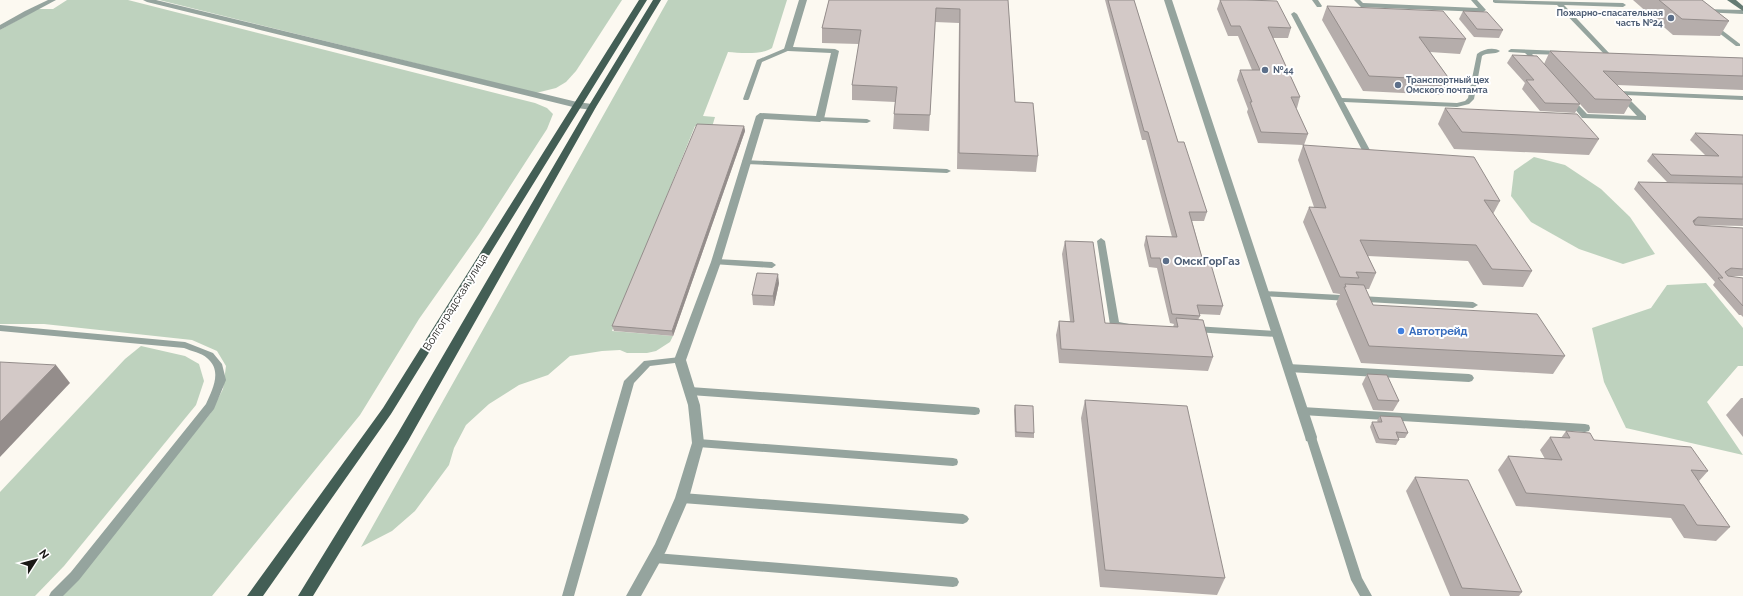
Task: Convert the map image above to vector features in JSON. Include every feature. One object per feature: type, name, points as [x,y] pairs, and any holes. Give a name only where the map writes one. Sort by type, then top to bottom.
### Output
[{"type":"main road","name":"Волгоградская улица","points":[[254,596],[387,411],[643,0]]},
{"type":"main road","name":"Волгоградская улица","points":[[305,596],[402,437],[592,107],[657,0]]},
{"type":"main road","points":[[1730,0],[1743,11]]},
{"type":"street","points":[[147,0],[577,105],[592,107]]},
{"type":"street","points":[[633,596],[661,546],[682,498],[698,443],[694,405],[680,360],[716,262],[760,116],[820,119],[835,51],[788,49],[802,0]]},
{"type":"street","points":[[1168,0],[1311,437]]},
{"type":"lane","points":[[0,28],[27,12],[53,0]]},
{"type":"lane","points":[[1315,0],[1319,6]]},
{"type":"lane","points":[[1357,0],[1361,5],[1483,10],[1474,0]]},
{"type":"lane","points":[[1401,0],[1406,7]]},
{"type":"lane","points":[[1442,0],[1449,9]]},
{"type":"lane","points":[[1495,0],[1623,5]]},
{"type":"lane","points":[[1559,3],[1608,55]]},
{"type":"lane","points":[[1694,10],[1743,11]]},
{"type":"lane","points":[[1294,14],[1367,152]]},
{"type":"lane","points":[[1699,15],[1738,45]]},
{"type":"lane","points":[[746,99],[759,61],[788,49]]},
{"type":"lane","points":[[1340,100],[1457,105],[1467,104],[1471,99],[1479,55],[1483,52],[1497,51]]},
{"type":"lane","points":[[1511,51],[1572,54]]},
{"type":"lane","points":[[1528,52],[1543,69]]},
{"type":"lane","points":[[1601,55],[1616,55]]},
{"type":"lane","points":[[1564,92],[1585,116],[1636,118],[1643,118],[1619,93],[1743,98]]},
{"type":"lane","points":[[820,119],[868,121]]},
{"type":"lane","points":[[746,162],[947,171]]},
{"type":"lane","points":[[1101,241],[1115,325],[1138,326]]},
{"type":"lane","points":[[716,262],[772,265]]},
{"type":"lane","points":[[1264,294],[1473,305]]},
{"type":"lane","points":[[0,328],[185,345],[210,354],[217,364],[221,380],[210,406],[75,576],[55,596]]},
{"type":"lane","points":[[1185,329],[1277,334]]},
{"type":"lane","points":[[568,596],[629,381],[647,363],[680,360]]},
{"type":"lane","points":[[1288,368],[1469,378]]},
{"type":"lane","points":[[690,391],[975,410]]},
{"type":"lane","points":[[1302,411],[1585,428]]},
{"type":"lane","points":[[1311,437],[1357,580],[1366,596]]},
{"type":"lane","points":[[698,443],[953,462]]},
{"type":"lane","points":[[682,498],[963,519]]},
{"type":"lane","points":[[655,558],[952,582]]},
{"type":"green space","points":[[67,0],[128,0],[535,103],[547,108],[553,114],[547,129],[479,234],[419,319],[360,415],[212,596],[59,596],[210,414],[223,389],[226,366],[217,351],[192,340],[44,324],[0,324],[0,30],[37,9],[53,9]]},
{"type":"green space","points":[[159,0],[622,0],[576,71],[566,82],[556,88],[536,93]]},
{"type":"green space","points":[[668,0],[787,0],[772,48],[757,53],[728,52],[703,116],[715,117],[712,127],[695,126],[612,331],[673,336],[670,342],[656,351],[647,353],[627,353],[620,350],[570,356],[548,375],[519,385],[489,404],[466,425],[454,448],[449,465],[415,511],[392,531],[361,547]]},
{"type":"green space","points":[[1534,157],[1565,165],[1601,189],[1630,217],[1655,254],[1623,264],[1579,249],[1531,222],[1511,196],[1514,171]]},
{"type":"green space","points":[[1706,283],[1743,328],[1743,366],[1738,366],[1707,402],[1743,455],[1626,428],[1604,382],[1592,328],[1651,308],[1667,285]]},
{"type":"green space","points":[[141,346],[185,356],[199,364],[204,381],[196,405],[64,566],[35,596],[0,596],[0,492],[125,359]]},
{"type":"building","points":[[829,0],[1008,0],[1015,102],[1033,103],[1038,156],[959,153],[960,9],[936,8],[930,115],[894,114],[897,87],[852,85],[861,30],[822,28]]},
{"type":"building","points":[[1108,0],[1134,0],[1178,142],[1184,142],[1207,212],[1189,212],[1203,261],[1210,261],[1223,306],[1197,305],[1200,316],[1172,314],[1160,258],[1151,258],[1146,236],[1177,237],[1148,132],[1144,131]]},
{"type":"building","points":[[1220,0],[1277,1],[1291,28],[1268,27],[1300,97],[1291,97],[1308,134],[1261,132],[1240,70],[1260,70],[1240,26],[1231,26]]},
{"type":"building","points":[[1659,0],[1702,0],[1729,21],[1682,19]]},
{"type":"building","points":[[1327,6],[1443,11],[1466,39],[1419,37],[1450,80],[1369,76]]},
{"type":"building","points":[[1463,11],[1487,12],[1503,30],[1477,29]]},
{"type":"building","points":[[1550,51],[1743,58],[1743,76],[1603,71],[1632,100],[1595,99]]},
{"type":"building","points":[[1512,55],[1537,56],[1580,104],[1545,103],[1526,80],[1534,80]]},
{"type":"building","points":[[1445,108],[1577,114],[1599,139],[1462,132]]},
{"type":"building","points":[[697,124],[744,126],[672,331],[612,326]]},
{"type":"building","points":[[1695,133],[1743,135],[1743,177],[1671,175],[1652,154],[1719,156]]},
{"type":"building","points":[[1303,145],[1474,157],[1500,201],[1484,200],[1532,271],[1492,269],[1476,245],[1360,240],[1376,273],[1356,272],[1359,278],[1340,277],[1309,207],[1326,208]]},
{"type":"building","points":[[1638,182],[1743,184],[1743,219],[1698,217],[1693,221],[1695,225],[1743,228],[1743,269],[1731,268],[1725,272],[1728,276],[1743,278],[1743,306],[1718,278],[1723,278]]},
{"type":"building","points":[[1065,241],[1093,242],[1105,323],[1178,327],[1176,318],[1203,320],[1213,357],[1061,349],[1059,321],[1074,322]]},
{"type":"building","points":[[757,273],[778,274],[773,296],[752,295]]},
{"type":"building","points":[[1345,284],[1364,285],[1373,305],[1537,314],[1565,356],[1369,346],[1344,287],[1346,287]]},
{"type":"building","points":[[0,362],[56,365],[0,422]]},
{"type":"building","points":[[1367,374],[1387,375],[1399,401],[1378,400]]},
{"type":"building","points":[[1085,400],[1187,406],[1225,578],[1105,570]]},
{"type":"building","points":[[1015,405],[1033,406],[1034,433],[1016,432]]},
{"type":"building","points":[[1380,416],[1401,417],[1408,433],[1396,432],[1399,440],[1379,439],[1372,422],[1382,422]]},
{"type":"building","points":[[1566,431],[1590,433],[1594,440],[1691,447],[1708,471],[1691,470],[1730,527],[1697,525],[1684,505],[1526,493],[1508,456],[1562,460],[1550,437],[1570,438]]},
{"type":"building","points":[[1415,477],[1468,480],[1522,592],[1462,588]]},
{"type":"place","name":"Пожарно-спасательная часть №24","points":[[1671,18]]},
{"type":"place","name":"№44","points":[[1265,70]]},
{"type":"place","name":"Транспортный цех Омского почтамта","points":[[1398,85]]},
{"type":"place","name":"ОмскГорГаз","points":[[1166,261]]},
{"type":"place","name":"Автотрейд","points":[[1401,331]]}]
